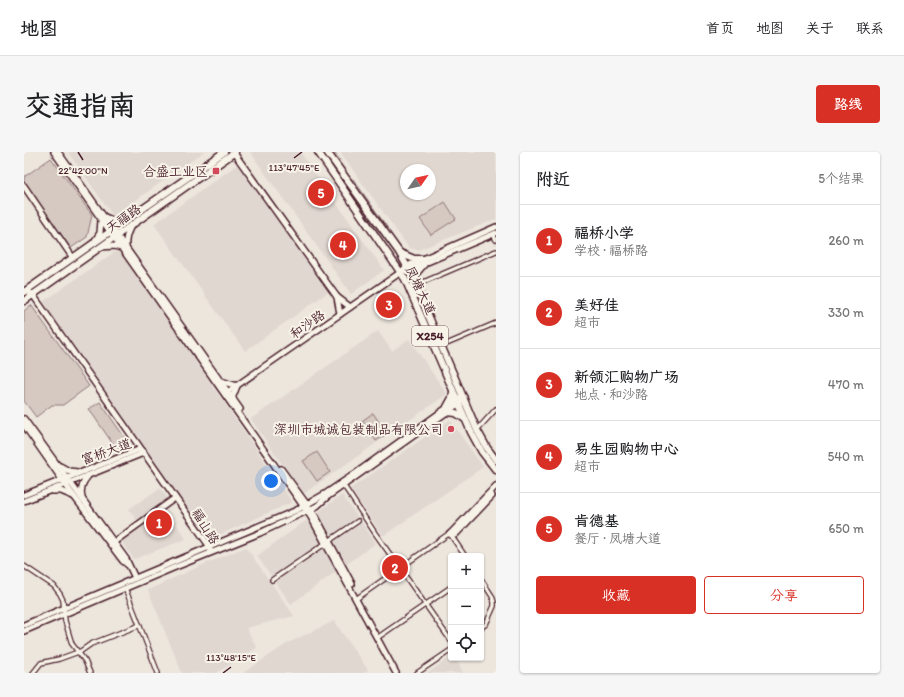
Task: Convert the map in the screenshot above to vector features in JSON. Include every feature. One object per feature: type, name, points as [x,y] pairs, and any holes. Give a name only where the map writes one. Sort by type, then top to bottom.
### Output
[{"type":"main road","name":"天福路","points":[[26,291],[224,152]]},
{"type":"main road","name":"天福路","points":[[24,301],[235,152]]},
{"type":"main road","name":"凤塘大道","points":[[318,152],[409,285],[466,420],[478,445],[496,470]]},
{"type":"main road","name":"凤塘大道","points":[[327,152],[399,252],[418,284],[477,430],[496,460]]},
{"type":"main road","points":[[399,252],[411,259],[423,262],[416,276],[418,284]]},
{"type":"main road","points":[[452,388],[452,398],[447,410],[456,413],[466,420]]},
{"type":"street","points":[[54,152],[102,218],[127,220]]},
{"type":"street","points":[[58,152],[111,231],[309,510],[400,673]]},
{"type":"street","points":[[235,152],[337,297],[350,307]]},
{"type":"street","points":[[24,186],[73,258]]},
{"type":"street","points":[[94,243],[100,233],[102,218]]},
{"type":"street","points":[[124,249],[126,235],[131,226]]},
{"type":"street","name":"和沙路","points":[[423,262],[496,227]]},
{"type":"street","points":[[495,233],[496,240]]},
{"type":"street","name":"和沙路","points":[[226,393],[401,272],[495,233]]},
{"type":"street","points":[[100,248],[114,246],[124,249],[220,380],[226,393],[233,400],[305,506]]},
{"type":"street","points":[[418,284],[496,251]]},
{"type":"street","name":"福山路","points":[[26,291],[32,296],[211,553]]},
{"type":"street","points":[[337,297],[340,314]]},
{"type":"street","points":[[442,346],[496,323]]},
{"type":"street","points":[[220,380],[236,386],[233,400]]},
{"type":"street","points":[[24,625],[125,588],[211,553],[309,510],[458,402],[465,399]]},
{"type":"street","points":[[477,430],[496,409]]},
{"type":"street","points":[[24,631],[63,611],[135,578],[305,506],[356,473],[447,410]]},
{"type":"street","points":[[24,419],[56,463],[76,498],[123,561],[128,565]]},
{"type":"street","points":[[24,425],[114,542],[126,560],[135,578]]},
{"type":"street","name":"富桥大道","points":[[24,501],[48,491],[81,472],[140,452]]},
{"type":"street","name":"富桥大道","points":[[26,494],[93,474],[140,452]]},
{"type":"street","points":[[56,463],[69,471],[81,472]]},
{"type":"street","points":[[84,502],[81,492],[82,484],[88,476],[93,474]]},
{"type":"street","points":[[343,486],[448,637]]},
{"type":"street","points":[[357,598],[442,538],[450,534],[496,486]]},
{"type":"street","points":[[48,491],[61,491],[76,498]]},
{"type":"street","points":[[450,534],[455,535],[496,491]]},
{"type":"street","points":[[26,494],[31,498]]},
{"type":"street","points":[[114,542],[174,499]]},
{"type":"street","points":[[272,580],[358,521]]},
{"type":"street","points":[[450,534],[463,553]]},
{"type":"street","points":[[24,566],[57,589],[63,600],[63,611],[72,644],[85,661],[90,673]]},
{"type":"street","points":[[484,584],[492,596],[494,606],[484,626]]},
{"type":"street","points":[[125,588],[158,673]]},
{"type":"street","points":[[379,637],[448,589]]},
{"type":"street","points":[[33,673],[41,663],[77,652],[91,644],[140,625]]},
{"type":"street","points":[[379,637],[396,673]]},
{"type":"street","points":[[417,673],[448,652]]},
{"type":"shaded area","points":[[68,152],[204,152],[113,216]]},
{"type":"shaded area","points":[[250,152],[300,152],[384,270],[351,294]]},
{"type":"shaded area","points":[[340,152],[496,152],[496,219],[418,250],[409,248]]},
{"type":"shaded area","points":[[51,158],[92,215],[87,237],[71,248],[24,183],[24,177]]},
{"type":"shaded area","points":[[238,164],[328,292],[245,351],[154,224]]},
{"type":"shaded area","points":[[445,202],[456,219],[431,235],[420,219]]},
{"type":"shaded area","points":[[119,249],[292,502],[208,540],[43,302]]},
{"type":"shaded area","points":[[31,305],[89,386],[63,405],[52,405],[36,417],[24,401],[24,311]]},
{"type":"shaded area","points":[[378,331],[392,351],[409,339],[447,394],[303,494],[251,419]]},
{"type":"shaded area","points":[[100,402],[127,441],[125,447],[117,450],[89,409]]},
{"type":"shaded area","points":[[373,413],[387,434],[376,441],[362,421]]},
{"type":"shaded area","points":[[450,420],[483,467],[383,536],[350,489]]},
{"type":"shaded area","points":[[317,452],[330,472],[317,481],[303,461]]},
{"type":"shaded area","points":[[160,488],[169,500],[138,522],[129,509]]},
{"type":"shaded area","points":[[342,495],[376,543],[291,604],[257,556]]},
{"type":"shaded area","points":[[165,508],[186,539],[134,559],[120,540]]},
{"type":"shaded area","points":[[246,547],[294,616],[246,628],[257,648],[216,673],[182,673],[148,590]]},
{"type":"shaded area","points":[[334,621],[368,670],[364,673],[243,673],[288,643]]},
{"type":"shaded area","points":[[448,659],[448,661],[457,661],[463,673],[428,673]]},
{"type":"waterway","points":[[334,152],[340,160]]},
{"type":"waterway","points":[[353,179],[387,227]]},
{"type":"place","name":"合盛工业区","points":[[216,171]]},
{"type":"place","name":"肯德基","points":[[321,193]]},
{"type":"place","name":"易生园购物中心","points":[[343,245]]},
{"type":"place","name":"新领汇购物广场","points":[[389,305]]},
{"type":"place","name":"深圳市城诚包装制品有限公司","points":[[451,429]]},
{"type":"place","name":"福桥小学","points":[[159,523]]},
{"type":"place","name":"美好佳","points":[[395,568]]}]
